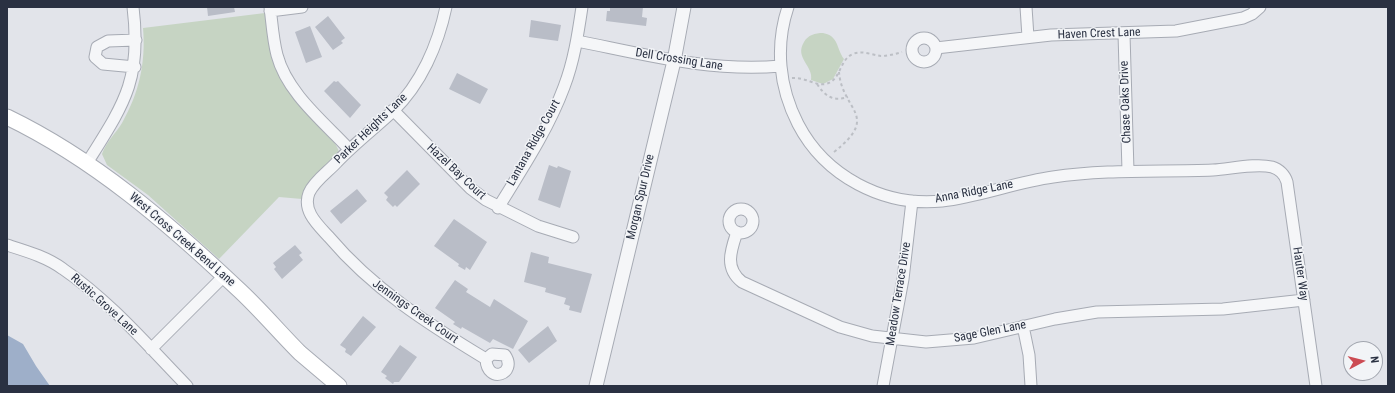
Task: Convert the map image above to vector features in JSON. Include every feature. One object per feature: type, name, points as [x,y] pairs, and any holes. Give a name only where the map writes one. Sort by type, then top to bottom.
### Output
[{"type":"main road","name":"West Cross Creek Bend Lane","points":[[7,117],[55,142],[110,178],[224,276],[301,353],[340,386]]},
{"type":"street","points":[[87,163],[119,112],[128,91],[135,67],[136,40],[133,7]]},
{"type":"street","points":[[302,7],[270,9],[277,57],[288,79],[300,97],[349,149]]},
{"type":"street","name":"Parker Heights Lane","points":[[307,202],[309,193],[315,185],[349,149],[393,110],[410,92],[434,48],[446,7]]},
{"type":"street","name":"Lantana Ridge Court","points":[[498,208],[550,120],[564,87],[577,41],[582,7]]},
{"type":"street","name":"Morgan Spur Drive","points":[[596,386],[674,60],[684,7]]},
{"type":"street","name":"Anna Ridge Lane","points":[[788,7],[781,34],[780,66],[786,96],[795,118],[805,137],[820,156],[834,169],[856,184],[886,196],[912,201],[952,199],[1053,177],[1128,171],[1212,170],[1262,166],[1275,168]]},
{"type":"street","points":[[1026,7],[1028,38]]},
{"type":"street","name":"Haven Crest Lane","points":[[936,48],[1028,38],[1124,34],[1208,26],[1246,17],[1259,7]]},
{"type":"street","name":"Chase Oaks Drive","points":[[1124,34],[1128,171]]},
{"type":"street","points":[[135,67],[103,64],[95,57],[95,52],[97,47],[108,41],[136,40]]},
{"type":"street","name":"Dell Crossing Lane","points":[[577,41],[674,60],[730,68],[780,66]]},
{"type":"street","name":"Hazel Bay Court","points":[[393,110],[470,188],[498,208],[538,226],[573,236]]},
{"type":"street","name":"Hauter Way","points":[[1275,168],[1283,174],[1287,182],[1316,386]]},
{"type":"street","name":"Meadow Terrace Drive","points":[[883,386],[903,279],[912,201]]},
{"type":"street","name":"Jennings Creek Court","points":[[307,202],[309,212],[314,220],[365,275],[389,296],[435,329],[486,359]]},
{"type":"street","name":"Sage Glen Lane","points":[[736,232],[730,253],[730,262],[732,272],[742,282],[840,327],[891,339],[926,342],[958,340],[1097,312],[1223,309],[1304,300]]},
{"type":"street","name":"Rustic Grove Lane","points":[[7,245],[36,255],[63,268],[106,304],[187,386]]},
{"type":"street","points":[[151,349],[224,276]]},
{"type":"street","points":[[1023,326],[1029,355],[1031,386]]},
{"type":"path","points":[[789,78],[802,78],[824,84],[832,81],[845,60],[856,53],[880,56],[902,52]]},
{"type":"path","points":[[834,152],[849,140],[856,126],[856,111],[841,84],[839,71]]},
{"type":"path","points":[[816,83],[828,97],[837,99],[848,97]]},
{"type":"green space","points":[[265,13],[272,54],[279,73],[294,98],[331,138],[339,152],[302,199],[279,197],[219,259],[148,195],[107,165],[102,154],[128,112],[137,89],[142,66],[144,41],[143,28]]},
{"type":"green space","points":[[823,33],[835,40],[844,59],[833,79],[823,84],[811,80],[810,70],[801,53],[804,42],[810,36]]},
{"type":"water","points":[[7,335],[23,344],[50,386],[7,386]]},
{"type":"building","points":[[207,7],[234,7],[235,12],[208,16]]},
{"type":"building","points":[[610,7],[643,7],[642,17],[647,18],[646,26],[606,21],[607,11],[610,11]]},
{"type":"building","points":[[328,16],[345,38],[341,41],[343,43],[333,50],[315,27]]},
{"type":"building","points":[[531,20],[561,25],[558,41],[529,37]]},
{"type":"building","points":[[310,26],[322,57],[306,63],[295,32]]},
{"type":"building","points":[[457,73],[488,89],[480,104],[449,89]]},
{"type":"building","points":[[334,81],[338,81],[361,105],[350,118],[324,91]]},
{"type":"building","points":[[549,165],[557,168],[558,166],[571,171],[560,208],[538,200]]},
{"type":"building","points":[[407,170],[420,184],[397,207],[395,205],[393,207],[386,200],[388,197],[384,193]]},
{"type":"building","points":[[357,189],[367,201],[341,224],[330,211]]},
{"type":"building","points":[[454,219],[487,242],[470,270],[466,267],[465,270],[458,266],[459,264],[434,246]]},
{"type":"building","points":[[295,245],[302,253],[299,255],[303,260],[282,279],[274,269],[276,267],[273,263]]},
{"type":"building","points":[[531,252],[549,257],[548,263],[592,274],[581,313],[569,310],[570,306],[564,304],[566,298],[545,292],[546,288],[524,282]]},
{"type":"building","points":[[455,280],[468,289],[466,292],[490,307],[494,299],[528,321],[513,349],[493,339],[490,343],[462,327],[461,329],[453,324],[455,322],[435,308]]},
{"type":"building","points":[[363,316],[376,327],[351,356],[345,352],[346,349],[340,345]]},
{"type":"building","points":[[548,326],[557,341],[529,363],[518,350]]},
{"type":"building","points":[[400,345],[417,357],[399,382],[394,382],[393,384],[385,378],[387,376],[381,372]]}]
